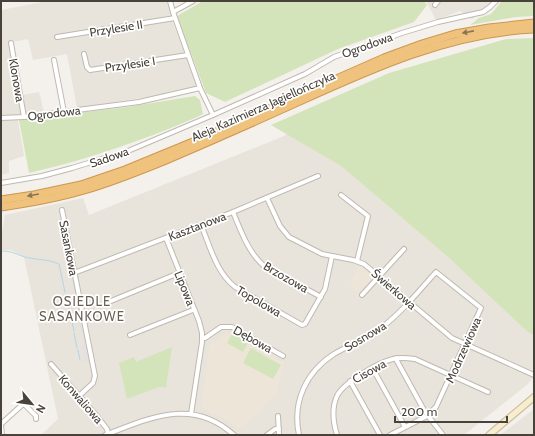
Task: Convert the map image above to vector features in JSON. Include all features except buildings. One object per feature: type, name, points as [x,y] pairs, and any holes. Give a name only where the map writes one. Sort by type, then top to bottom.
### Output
[{"type":"highway","name":"Aleja Kazimierza Jagiellończyka","points":[[1,200],[81,185],[125,170],[198,140],[384,58],[422,44],[455,34],[489,28],[534,23]]},
{"type":"highway","name":"Aleja Kazimierza Jagiellończyka","points":[[1,207],[39,201],[84,190],[130,174],[211,141],[386,64],[427,49],[490,34],[534,29]]},
{"type":"main road","points":[[489,435],[534,397]]},
{"type":"street","points":[[170,1],[200,88],[213,115]]},
{"type":"street","points":[[173,12],[193,1]]},
{"type":"street","points":[[435,5],[438,1]]},
{"type":"street","name":"Ogrodowa","points":[[213,115],[305,74],[334,57],[402,32],[483,12],[496,1]]},
{"type":"street","name":"Przylesie II","points":[[57,37],[175,18]]},
{"type":"street","name":"Klonowa","points":[[11,43],[24,116]]},
{"type":"street","name":"Przylesie I","points":[[84,54],[87,67],[90,70],[188,55]]},
{"type":"street","points":[[54,60],[64,112]]},
{"type":"street","name":"Ogrodowa","points":[[1,118],[64,112],[139,102],[200,88]]},
{"type":"street","name":"Sadowa","points":[[1,183],[42,176],[99,161],[128,151],[213,115]]},
{"type":"street","name":"Kasztanowa","points":[[74,273],[233,212],[318,176]]},
{"type":"street","points":[[342,195],[368,216],[357,261]]},
{"type":"street","name":"Świerkowa","points":[[266,198],[280,226],[287,235],[315,251],[357,261],[368,266],[452,338],[534,375]]},
{"type":"street","name":"Sasankowa","points":[[62,210],[95,376],[94,383],[79,396]]},
{"type":"street","name":"Brzozowa","points":[[233,212],[248,248],[256,259],[264,266],[321,297]]},
{"type":"street","name":"Topolowa","points":[[200,225],[222,274],[232,285],[302,325],[321,297]]},
{"type":"street","name":"Lipowa","points":[[166,238],[193,310],[200,324],[202,338]]},
{"type":"street","points":[[362,295],[404,249]]},
{"type":"street","points":[[321,297],[326,286],[332,256]]},
{"type":"street","name":"Sosnowa","points":[[299,435],[297,416],[299,398],[314,370],[335,353],[379,330],[410,302],[436,272],[482,308]]},
{"type":"street","points":[[110,301],[179,274]]},
{"type":"street","name":"Modrzewiowa","points":[[390,435],[428,415],[438,405],[482,308]]},
{"type":"street","points":[[130,335],[193,310]]},
{"type":"street","name":"Dębowa","points":[[202,338],[205,338],[223,326],[232,326],[283,356]]},
{"type":"street","points":[[192,414],[202,338]]},
{"type":"street","points":[[397,358],[397,361],[428,415],[443,435]]},
{"type":"street","name":"Cisowa","points":[[337,435],[333,417],[335,402],[339,392],[350,381],[384,362],[397,358],[415,359],[488,392]]},
{"type":"street","name":"Konwaliowa","points":[[51,364],[107,429],[107,434]]},
{"type":"street","points":[[372,369],[405,427]]},
{"type":"street","points":[[350,381],[380,435]]},
{"type":"street","points":[[2,435],[1,424],[23,404],[36,416],[36,419]]},
{"type":"street","points":[[107,434],[159,415],[177,413],[192,414],[216,422],[234,435]]},
{"type":"street","points":[[278,416],[279,435]]},
{"type":"street","points":[[267,435],[275,429],[279,429]]},
{"type":"shaded area","points":[[48,1],[168,1],[173,23],[198,87],[154,96],[77,108],[67,54],[33,60],[28,39],[13,42],[22,95],[39,92],[44,112],[17,115],[24,156],[9,161],[9,173],[1,175],[1,10]]},
{"type":"shaded area","points":[[426,1],[493,1],[472,19],[460,11],[436,20]]},
{"type":"shaded area","points":[[287,133],[341,166],[448,257],[534,335],[534,376],[528,384],[464,435],[41,435],[58,419],[24,257],[11,250],[1,250],[1,238],[5,215],[83,198],[89,215],[284,136]]},
{"type":"shaded area","points":[[360,265],[375,278],[368,286],[366,284],[357,293],[350,282],[358,266]]},
{"type":"shaded area","points":[[72,275],[89,362],[84,363],[80,347],[84,345],[71,279],[67,277]]},
{"type":"shaded area","points":[[228,332],[285,363],[275,397],[263,406],[260,413],[238,429],[226,419],[205,410],[201,403],[205,383],[209,345]]},
{"type":"shaded area","points":[[534,409],[534,435],[500,435]]},
{"type":"green space","points":[[203,1],[424,1],[427,5],[414,22],[338,49],[225,102],[206,93],[177,16]]},
{"type":"green space","points":[[502,1],[534,1],[534,16],[516,17],[470,25],[479,18],[491,14]]},
{"type":"green space","points":[[534,38],[534,335],[528,332],[448,257],[341,166],[271,125],[389,73],[506,39]]},
{"type":"green space","points":[[195,96],[200,100],[203,114],[195,118],[113,149],[29,173],[19,120],[127,107]]},
{"type":"green space","points":[[232,334],[248,343],[243,352],[227,343]]},
{"type":"green space","points":[[172,347],[166,387],[159,387],[127,399],[119,363],[134,357],[136,362]]},
{"type":"green space","points":[[251,348],[281,365],[273,379],[243,363]]},
{"type":"waterway","points":[[1,251],[11,252],[25,257],[51,261],[59,264],[65,292]]},
{"type":"waterway","points":[[66,294],[69,310]]},
{"type":"waterway","points":[[70,312],[74,331]]},
{"type":"waterway","points":[[74,333],[77,348]]},
{"type":"waterway","points":[[78,350],[80,360]]},
{"type":"district","name":"OSIEDLE SASANKOWE","points":[[82,308]]}]
